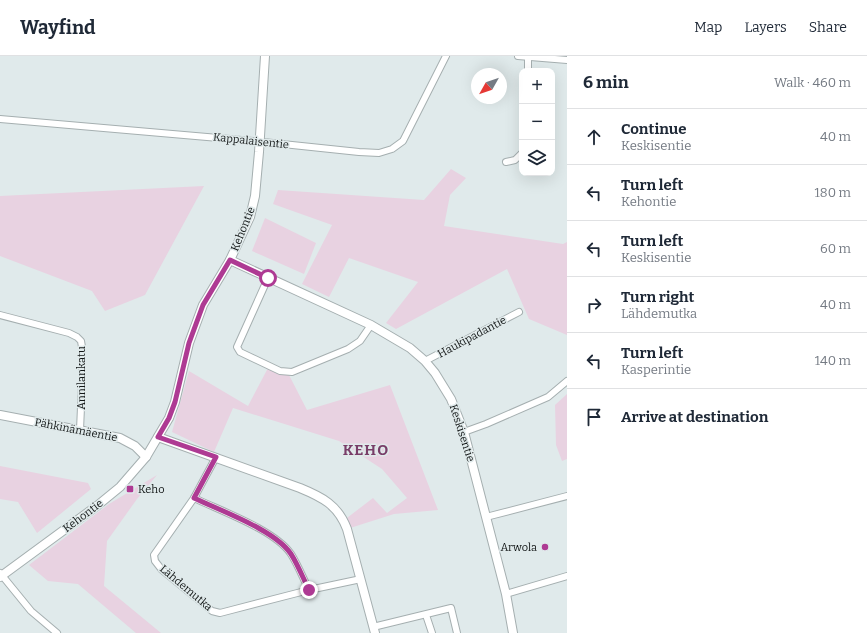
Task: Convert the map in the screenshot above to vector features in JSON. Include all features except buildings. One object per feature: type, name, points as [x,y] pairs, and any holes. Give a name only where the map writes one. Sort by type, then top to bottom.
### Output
[{"type":"street","name":"Kehontie","points":[[1,576],[108,498],[125,482],[146,457],[169,418],[175,402],[189,343],[203,305],[230,260],[250,218],[255,196],[260,142],[265,56]]},
{"type":"street","name":"Kappalaisentie","points":[[0,119],[378,153],[392,149],[403,141],[446,56]]},
{"type":"street","points":[[518,56],[567,58]]},
{"type":"street","points":[[528,57],[528,68]]},
{"type":"street","points":[[506,162],[514,160],[519,156]]},
{"type":"street","name":"Keskisentie","points":[[230,260],[371,325],[410,348],[435,373],[451,399],[464,432],[506,594],[513,633]]},
{"type":"street","points":[[268,278],[237,347],[240,352],[280,372],[292,372],[348,349],[360,341],[371,325]]},
{"type":"street","name":"Haukipadantie","points":[[425,362],[519,312]]},
{"type":"street","name":"Annilankatu","points":[[0,315],[69,333],[81,341],[82,384],[80,430]]},
{"type":"street","points":[[464,432],[548,397],[567,381]]},
{"type":"street","name":"Pähkinämäentie","points":[[0,415],[120,438],[135,446],[146,457]]},
{"type":"street","points":[[158,437],[300,488],[326,500],[338,512],[343,520],[361,579],[374,630],[451,608],[458,633]]},
{"type":"street","name":"Lähdemutka","points":[[216,457],[194,498],[154,555],[155,561],[162,570],[212,611],[220,613],[309,590],[361,579]]},
{"type":"street","points":[[486,517],[567,496]]},
{"type":"street","points":[[194,498],[261,529],[276,538],[291,554],[309,590]]},
{"type":"street","points":[[1,576],[31,611],[57,633]]},
{"type":"street","points":[[506,594],[567,576]]},
{"type":"street","points":[[426,615],[432,633]]},
{"type":"shaded area","points":[[451,169],[466,178],[450,195],[444,226],[563,244],[567,242],[567,335],[529,319],[507,269],[396,329],[386,323],[418,282],[349,258],[329,297],[302,284],[332,225],[273,204],[278,190],[424,200]]},
{"type":"shaded area","points":[[204,186],[145,295],[105,311],[92,291],[0,256],[0,196]]},
{"type":"shaded area","points":[[265,218],[316,243],[304,274],[252,251]]},
{"type":"shaded area","points":[[268,368],[281,374],[289,375],[307,410],[390,385],[438,510],[394,514],[347,529],[343,521],[373,498],[387,513],[407,498],[382,469],[339,441],[233,408],[214,452],[172,432],[189,371],[248,406]]},
{"type":"shaded area","points":[[567,394],[567,459],[562,461],[556,445],[555,405]]},
{"type":"shaded area","points":[[0,466],[88,483],[91,489],[37,533],[18,502],[0,499]]},
{"type":"shaded area","points":[[157,475],[137,499],[107,541],[104,586],[161,633],[136,633],[78,584],[48,581],[29,565],[109,504]]},
{"type":"place","name":"Keho","points":[[130,489]]},
{"type":"place","name":"Arwola","points":[[545,547]]},
{"type":"district","name":"KEHO","points":[[366,450]]},
{"type":"route","points":[[268,278],[230,260],[203,305],[189,343],[175,402],[169,418],[158,437],[216,457],[194,498],[261,529],[276,538],[291,554],[309,590]]}]
